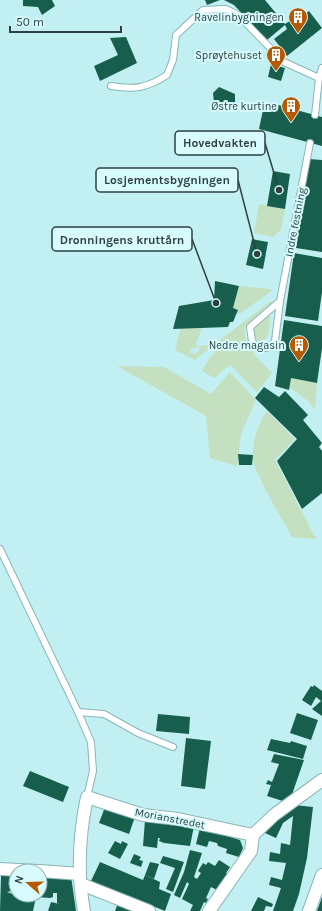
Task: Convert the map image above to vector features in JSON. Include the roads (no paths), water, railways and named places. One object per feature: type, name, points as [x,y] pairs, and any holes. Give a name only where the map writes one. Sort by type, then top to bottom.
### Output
[{"type":"street","points":[[209,911],[251,851],[253,835],[274,815],[322,780]]},
{"type":"street","name":"Morianstredet","points":[[87,797],[143,815],[178,819],[253,835]]},
{"type":"street","points":[[84,911],[80,879],[81,824],[87,797]]},
{"type":"street","points":[[48,873],[80,879],[149,911]]},
{"type":"street","points":[[309,911],[322,875]]},
{"type":"lane","points":[[111,86],[126,89],[143,88],[168,75],[173,60],[176,35],[203,10],[226,9],[238,14],[284,62],[319,78]]},
{"type":"lane","points":[[316,115],[319,78],[322,68]]},
{"type":"lane","name":"Indre festning","points":[[280,301],[250,327],[252,341],[256,347],[267,348],[272,346],[276,340],[280,301],[310,143]]},
{"type":"lane","points":[[0,549],[78,712],[90,742],[93,765],[87,797]]},
{"type":"lane","points":[[78,712],[104,714],[138,732],[172,747]]},
{"type":"place","name":"Ravelinbygningen","points":[[298,34]]},
{"type":"place","name":"Sprøytehuset","points":[[276,72]]},
{"type":"place","name":"Østre kurtine","points":[[291,123]]},
{"type":"place","name":"Hovedvakten","points":[[279,190]]},
{"type":"place","name":"Losjementsbygningen","points":[[257,254]]},
{"type":"place","name":"Dronningens kruttårn","points":[[216,303]]},
{"type":"place","name":"Nedre magasin","points":[[299,362]]}]
